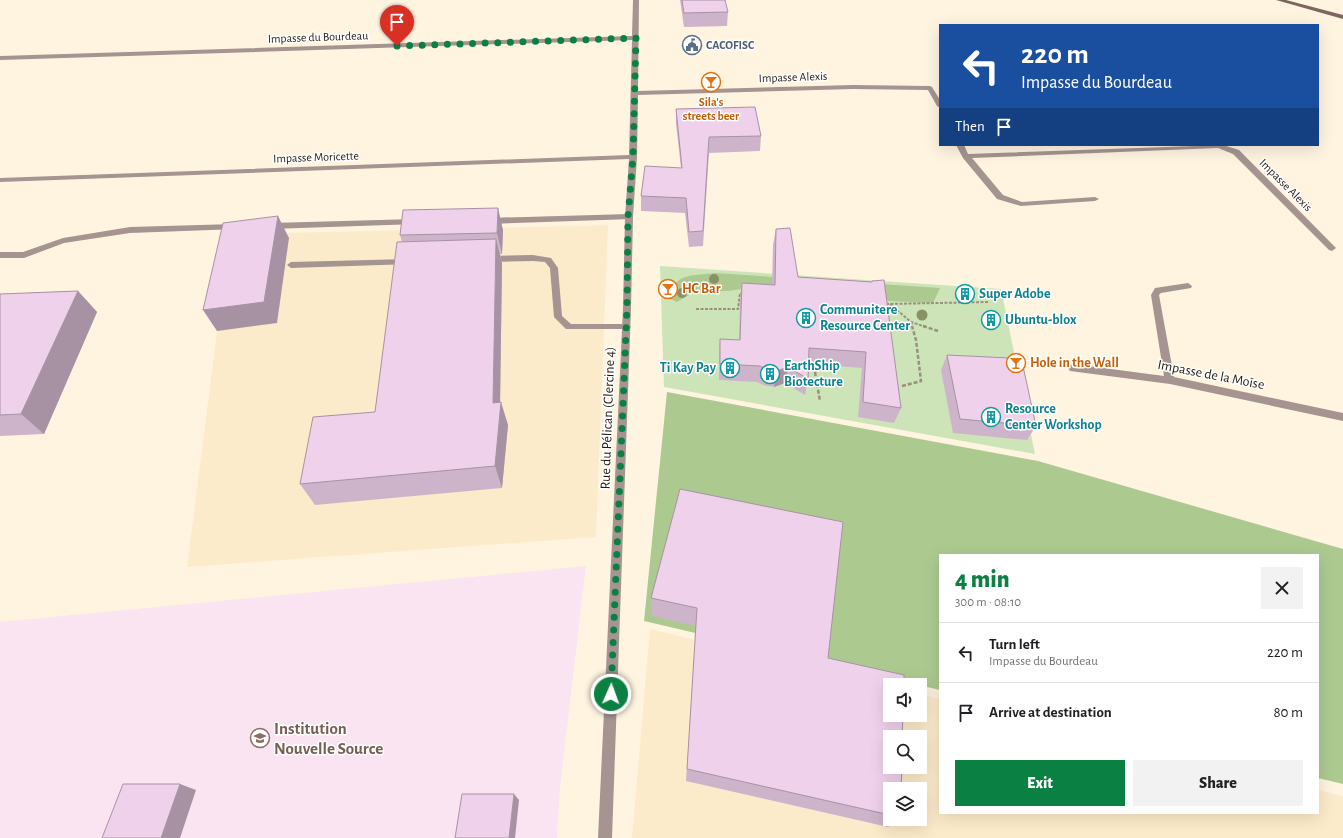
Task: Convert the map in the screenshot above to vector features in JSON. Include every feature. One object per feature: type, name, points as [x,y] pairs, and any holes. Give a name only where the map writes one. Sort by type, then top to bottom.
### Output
[{"type":"main road","points":[[1279,0],[1343,17]]},
{"type":"street","name":"Rue du Pélican (Clercine 4)","points":[[605,838],[626,327],[628,217],[633,157],[636,0]]},
{"type":"street","name":"Impasse du Bourdeau","points":[[0,58],[636,38]]},
{"type":"street","name":"Impasse Alexis","points":[[635,93],[853,87],[930,88],[939,104]]},
{"type":"street","points":[[961,146],[966,156],[1000,198],[1021,204],[1095,199]]},
{"type":"street","name":"Impasse Alexis","points":[[966,156],[1219,146],[1236,152],[1332,248]]},
{"type":"street","name":"Impasse Moricette","points":[[0,180],[633,157]]},
{"type":"street","points":[[478,221],[628,217]]},
{"type":"street","points":[[264,227],[423,222]]},
{"type":"street","points":[[0,255],[24,255],[63,241],[130,230],[241,227]]},
{"type":"street","points":[[479,260],[533,258],[548,260],[554,268],[558,317],[569,326],[626,327]]},
{"type":"street","points":[[291,265],[416,262]]},
{"type":"street","points":[[1170,380],[1155,295],[1158,290],[1188,286]]},
{"type":"street","name":"Impasse de la Moïse","points":[[1073,368],[1170,380],[1343,416]]},
{"type":"path","points":[[696,309],[738,309],[740,293],[747,293]]},
{"type":"path","points":[[885,304],[989,302]]},
{"type":"path","points":[[890,304],[911,322],[938,331]]},
{"type":"path","points":[[902,386],[921,381],[916,340],[911,322]]},
{"type":"path","points":[[815,372],[820,400]]},
{"type":"shaded area","points":[[608,225],[596,537],[187,567],[217,331],[235,245],[242,234]]},
{"type":"shaded area","points":[[586,566],[560,788],[557,838],[0,838],[0,622]]},
{"type":"shaded area","points":[[650,629],[883,685],[883,722],[927,722],[927,696],[939,699],[939,814],[1319,814],[1319,790],[1343,796],[1343,838],[632,838]]},
{"type":"green space","points":[[660,266],[1001,289],[1035,454],[664,387]]},
{"type":"green space","points":[[715,273],[940,288],[933,303],[888,301],[880,292],[768,285],[728,291],[696,291],[677,302],[668,298],[671,290],[680,279],[692,275]]},
{"type":"green space","points":[[667,392],[1038,461],[1343,549],[1343,784],[1319,778],[1319,554],[939,554],[939,690],[927,687],[927,678],[889,678],[644,621]]},
{"type":"building","points":[[682,0],[725,0],[728,12],[684,13]]},
{"type":"building","points":[[755,107],[761,136],[709,137],[703,231],[689,232],[686,198],[641,196],[645,166],[682,168],[676,109]]},
{"type":"building","points":[[498,208],[497,233],[400,235],[403,210]]},
{"type":"building","points":[[278,216],[264,302],[203,310],[223,223]]},
{"type":"building","points":[[790,228],[798,277],[872,282],[884,280],[901,408],[863,402],[866,352],[809,348],[808,379],[788,367],[777,371],[760,366],[720,364],[720,339],[740,340],[742,283],[775,285],[776,229]]},
{"type":"building","points":[[496,239],[493,403],[501,402],[495,466],[300,484],[313,417],[375,412],[397,242]]},
{"type":"building","points":[[78,291],[21,414],[0,415],[0,294]]},
{"type":"building","points":[[947,355],[1010,358],[1012,365],[1023,366],[1036,426],[960,419]]},
{"type":"building","points":[[680,489],[843,522],[828,658],[904,675],[904,678],[883,678],[883,722],[903,722],[902,730],[883,730],[883,774],[902,774],[901,782],[883,782],[883,813],[687,769],[697,608],[651,598]]},
{"type":"building","points":[[123,784],[180,784],[161,838],[102,838]]},
{"type":"building","points":[[462,794],[514,794],[509,838],[455,838]]},
{"type":"place","name":"CACOFISC","points":[[692,45]]},
{"type":"place","name":"Sila's streets beer","points":[[711,82]]},
{"type":"place","name":"HC Bar","points":[[668,289]]},
{"type":"place","name":"Super Adobe","points":[[965,294]]},
{"type":"place","name":"Communitere Resource Center","points":[[806,318]]},
{"type":"place","name":"Ubuntu-blox","points":[[991,320]]},
{"type":"place","name":"Hole in the Wall","points":[[1016,363]]},
{"type":"place","name":"Ti Kay Pay","points":[[730,368]]},
{"type":"place","name":"EarthShip Biotecture","points":[[770,374]]},
{"type":"place","name":"Resource Center Workshop","points":[[991,417]]},
{"type":"place","name":"Institution Nouvelle Source","points":[[260,738]]},
{"type":"route","points":[[397,46],[636,38],[633,157],[628,217],[627,308],[611,694]]}]
